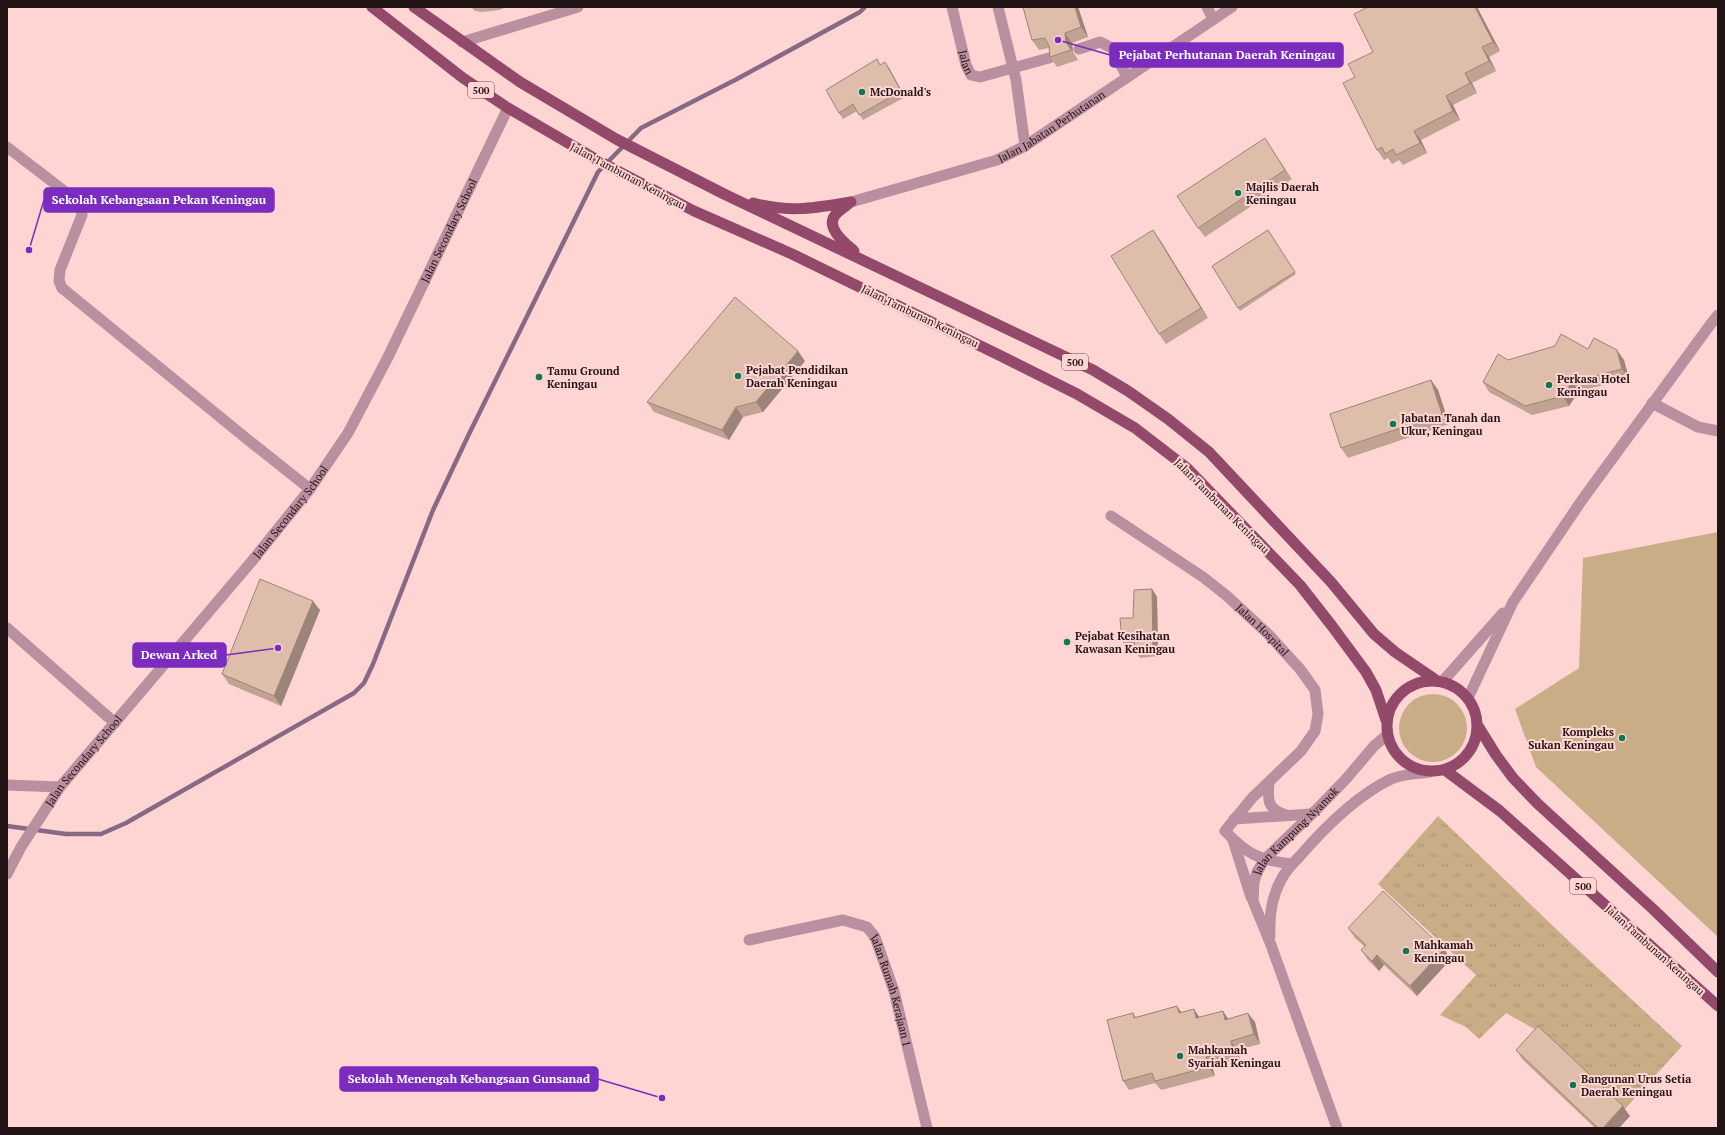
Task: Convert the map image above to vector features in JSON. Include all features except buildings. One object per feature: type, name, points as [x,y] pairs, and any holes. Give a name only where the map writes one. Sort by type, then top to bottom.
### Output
[{"type":"main road","name":"Jalan Tambunan Keningau","points":[[372,7],[463,78],[508,108],[599,161],[694,211],[792,254],[985,348],[1077,394],[1135,428],[1187,468],[1300,585],[1366,672],[1376,690],[1386,720]]},
{"type":"main road","name":"500","points":[[414,7],[520,82],[638,151],[724,194],[1093,370],[1168,418],[1209,452],[1331,582],[1374,634],[1395,652],[1439,681],[1457,688],[1468,698],[1475,711],[1478,726],[1496,755],[1513,778],[1538,804],[1654,910],[1718,972]]},
{"type":"main road","points":[[724,194],[775,208],[790,210],[815,208],[851,202]]},
{"type":"main road","points":[[851,202],[836,214],[833,218],[833,225],[843,242],[869,262]]},
{"type":"main road","name":"500","points":[[1439,681],[1422,681],[1409,686],[1398,695],[1390,707],[1386,720],[1387,735],[1392,750],[1402,761],[1415,769],[1430,772],[1445,770],[1458,764],[1468,754],[1475,740],[1478,726]]},
{"type":"main road","name":"Jalan Tambunan Keningau","points":[[1445,770],[1500,811],[1718,1006]]},
{"type":"street","points":[[462,42],[578,7]]},
{"type":"street","name":"Jalan","points":[[952,7],[966,65],[971,75],[980,77],[1013,68]]},
{"type":"street","points":[[998,7],[1013,68],[1025,146]]},
{"type":"street","points":[[1207,7],[1213,18]]},
{"type":"street","name":"Jalan Jabatan Perhutanan","points":[[851,202],[997,160],[1025,146],[1213,18],[1232,7]]},
{"type":"street","points":[[1079,49],[1100,42],[1112,48],[1127,77]]},
{"type":"street","points":[[1013,68],[1049,58]]},
{"type":"street","name":"Jalan Secondary School","points":[[7,874],[21,847],[60,786],[252,561],[310,488],[348,433],[387,359],[508,108]]},
{"type":"street","points":[[7,148],[76,200],[81,208],[82,215],[60,270],[58,281],[62,288],[222,419],[310,488]]},
{"type":"street","points":[[1468,698],[1513,602],[1582,500],[1718,315]]},
{"type":"street","points":[[1652,403],[1698,427],[1718,432]]},
{"type":"street","name":"Jalan Hospital","points":[[1111,516],[1203,577],[1227,596],[1268,634],[1300,669],[1315,690],[1318,714],[1315,731],[1301,751],[1234,819],[1225,831],[1233,840]]},
{"type":"street","points":[[1439,681],[1513,602]]},
{"type":"street","points":[[7,628],[115,723]]},
{"type":"street","name":"Jalan Kampung Nyamok","points":[[1337,1128],[1253,901],[1254,882],[1257,872],[1265,859],[1346,778],[1374,746],[1387,735]]},
{"type":"street","name":"Jalan Kampung Nyamok","points":[[1270,945],[1269,919],[1271,906],[1281,879],[1292,864],[1324,830],[1372,790],[1401,776],[1430,772]]},
{"type":"street","points":[[1269,782],[1269,804],[1274,809],[1288,816]]},
{"type":"street","points":[[7,785],[60,786]]},
{"type":"street","points":[[1234,819],[1311,814]]},
{"type":"street","points":[[1233,840],[1250,854],[1265,859],[1292,864]]},
{"type":"street","points":[[1233,840],[1253,901]]},
{"type":"street","name":"Jalan Rumah Kerajaan 1","points":[[749,940],[843,920],[867,927],[875,937],[894,991],[927,1128]]},
{"type":"green space","name":"Kompleks Sukan Keningau","points":[[1718,532],[1718,937],[1536,767],[1515,709],[1579,668],[1583,558]]},
{"type":"green space","points":[[1433,694],[1446,696],[1457,704],[1465,715],[1467,728],[1465,741],[1457,752],[1446,760],[1433,762],[1420,760],[1409,752],[1401,741],[1399,728],[1401,715],[1409,704],[1420,696]]},
{"type":"green space","points":[[1438,816],[1574,946],[1682,1046],[1624,1110],[1545,1035],[1506,1013],[1479,1039],[1466,1027],[1440,1015],[1476,975],[1378,884]]},
{"type":"waterway","points":[[7,826],[66,834],[101,834],[126,823],[354,693],[364,683],[373,664],[433,510],[598,172],[641,128],[737,79],[860,12],[865,7]]},
{"type":"place","name":"Pejabat Perhutanan Daerah Keningau","points":[[1058,40]]},
{"type":"place","name":"McDonald's","points":[[862,92]]},
{"type":"place","name":"Majlis Daerah Keningau","points":[[1238,193]]},
{"type":"place","name":"Sekolah Kebangsaan Pekan Keningau","points":[[29,250]]},
{"type":"place","name":"Pejabat Pendidikan Daerah Keningau","points":[[738,376]]},
{"type":"place","name":"Tamu Ground Keningau","points":[[539,377]]},
{"type":"place","name":"Perkasa Hotel Keningau","points":[[1549,385]]},
{"type":"place","name":"Jabatan Tanah dan Ukur, Keningau","points":[[1393,424]]},
{"type":"place","name":"Pejabat Kesihatan Kawasan Keningau","points":[[1067,642]]},
{"type":"place","name":"Dewan Arked","points":[[278,648]]},
{"type":"place","name":"Kompleks Sukan Keningau","points":[[1622,738]]},
{"type":"place","name":"Mahkamah Keningau","points":[[1406,951]]},
{"type":"place","name":"Mahkamah Syariah Keningau","points":[[1180,1056]]},
{"type":"place","name":"Bangunan Urus Setia Daerah Keningau","points":[[1573,1085]]},
{"type":"place","name":"Sekolah Menengah Kebangsaan Gunsanad","points":[[662,1098]]}]
